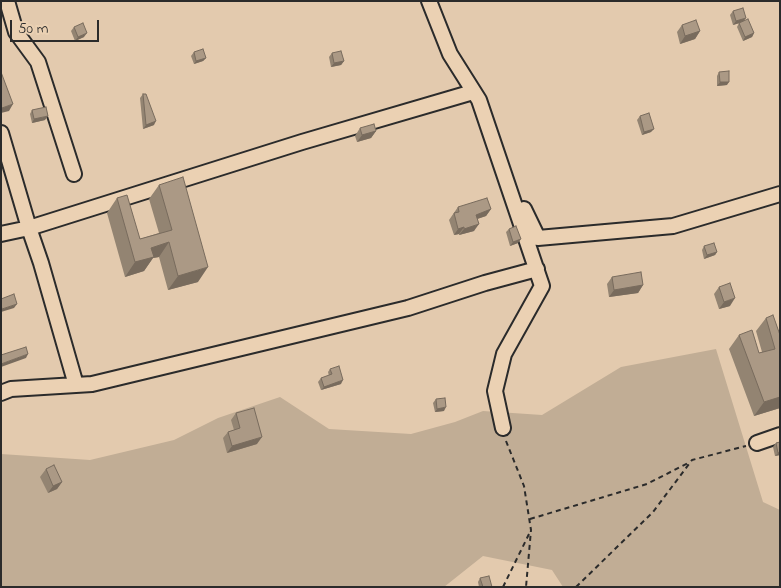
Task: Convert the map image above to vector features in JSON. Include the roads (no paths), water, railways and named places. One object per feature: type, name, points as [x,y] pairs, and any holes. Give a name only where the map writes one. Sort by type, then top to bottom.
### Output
[{"type":"street","points":[[7,1],[16,32],[38,62],[74,174]]},
{"type":"street","points":[[429,1],[450,54],[478,100],[542,286],[504,354],[495,391],[503,428]]},
{"type":"street","points":[[458,69],[538,238],[673,226],[780,194]]},
{"type":"street","points":[[1,234],[29,228],[302,142],[473,92]]},
{"type":"street","points":[[1,133],[76,385]]},
{"type":"street","points":[[1,393],[10,389],[92,384],[408,308],[485,283],[537,269]]},
{"type":"street","points":[[757,443],[780,434]]}]
